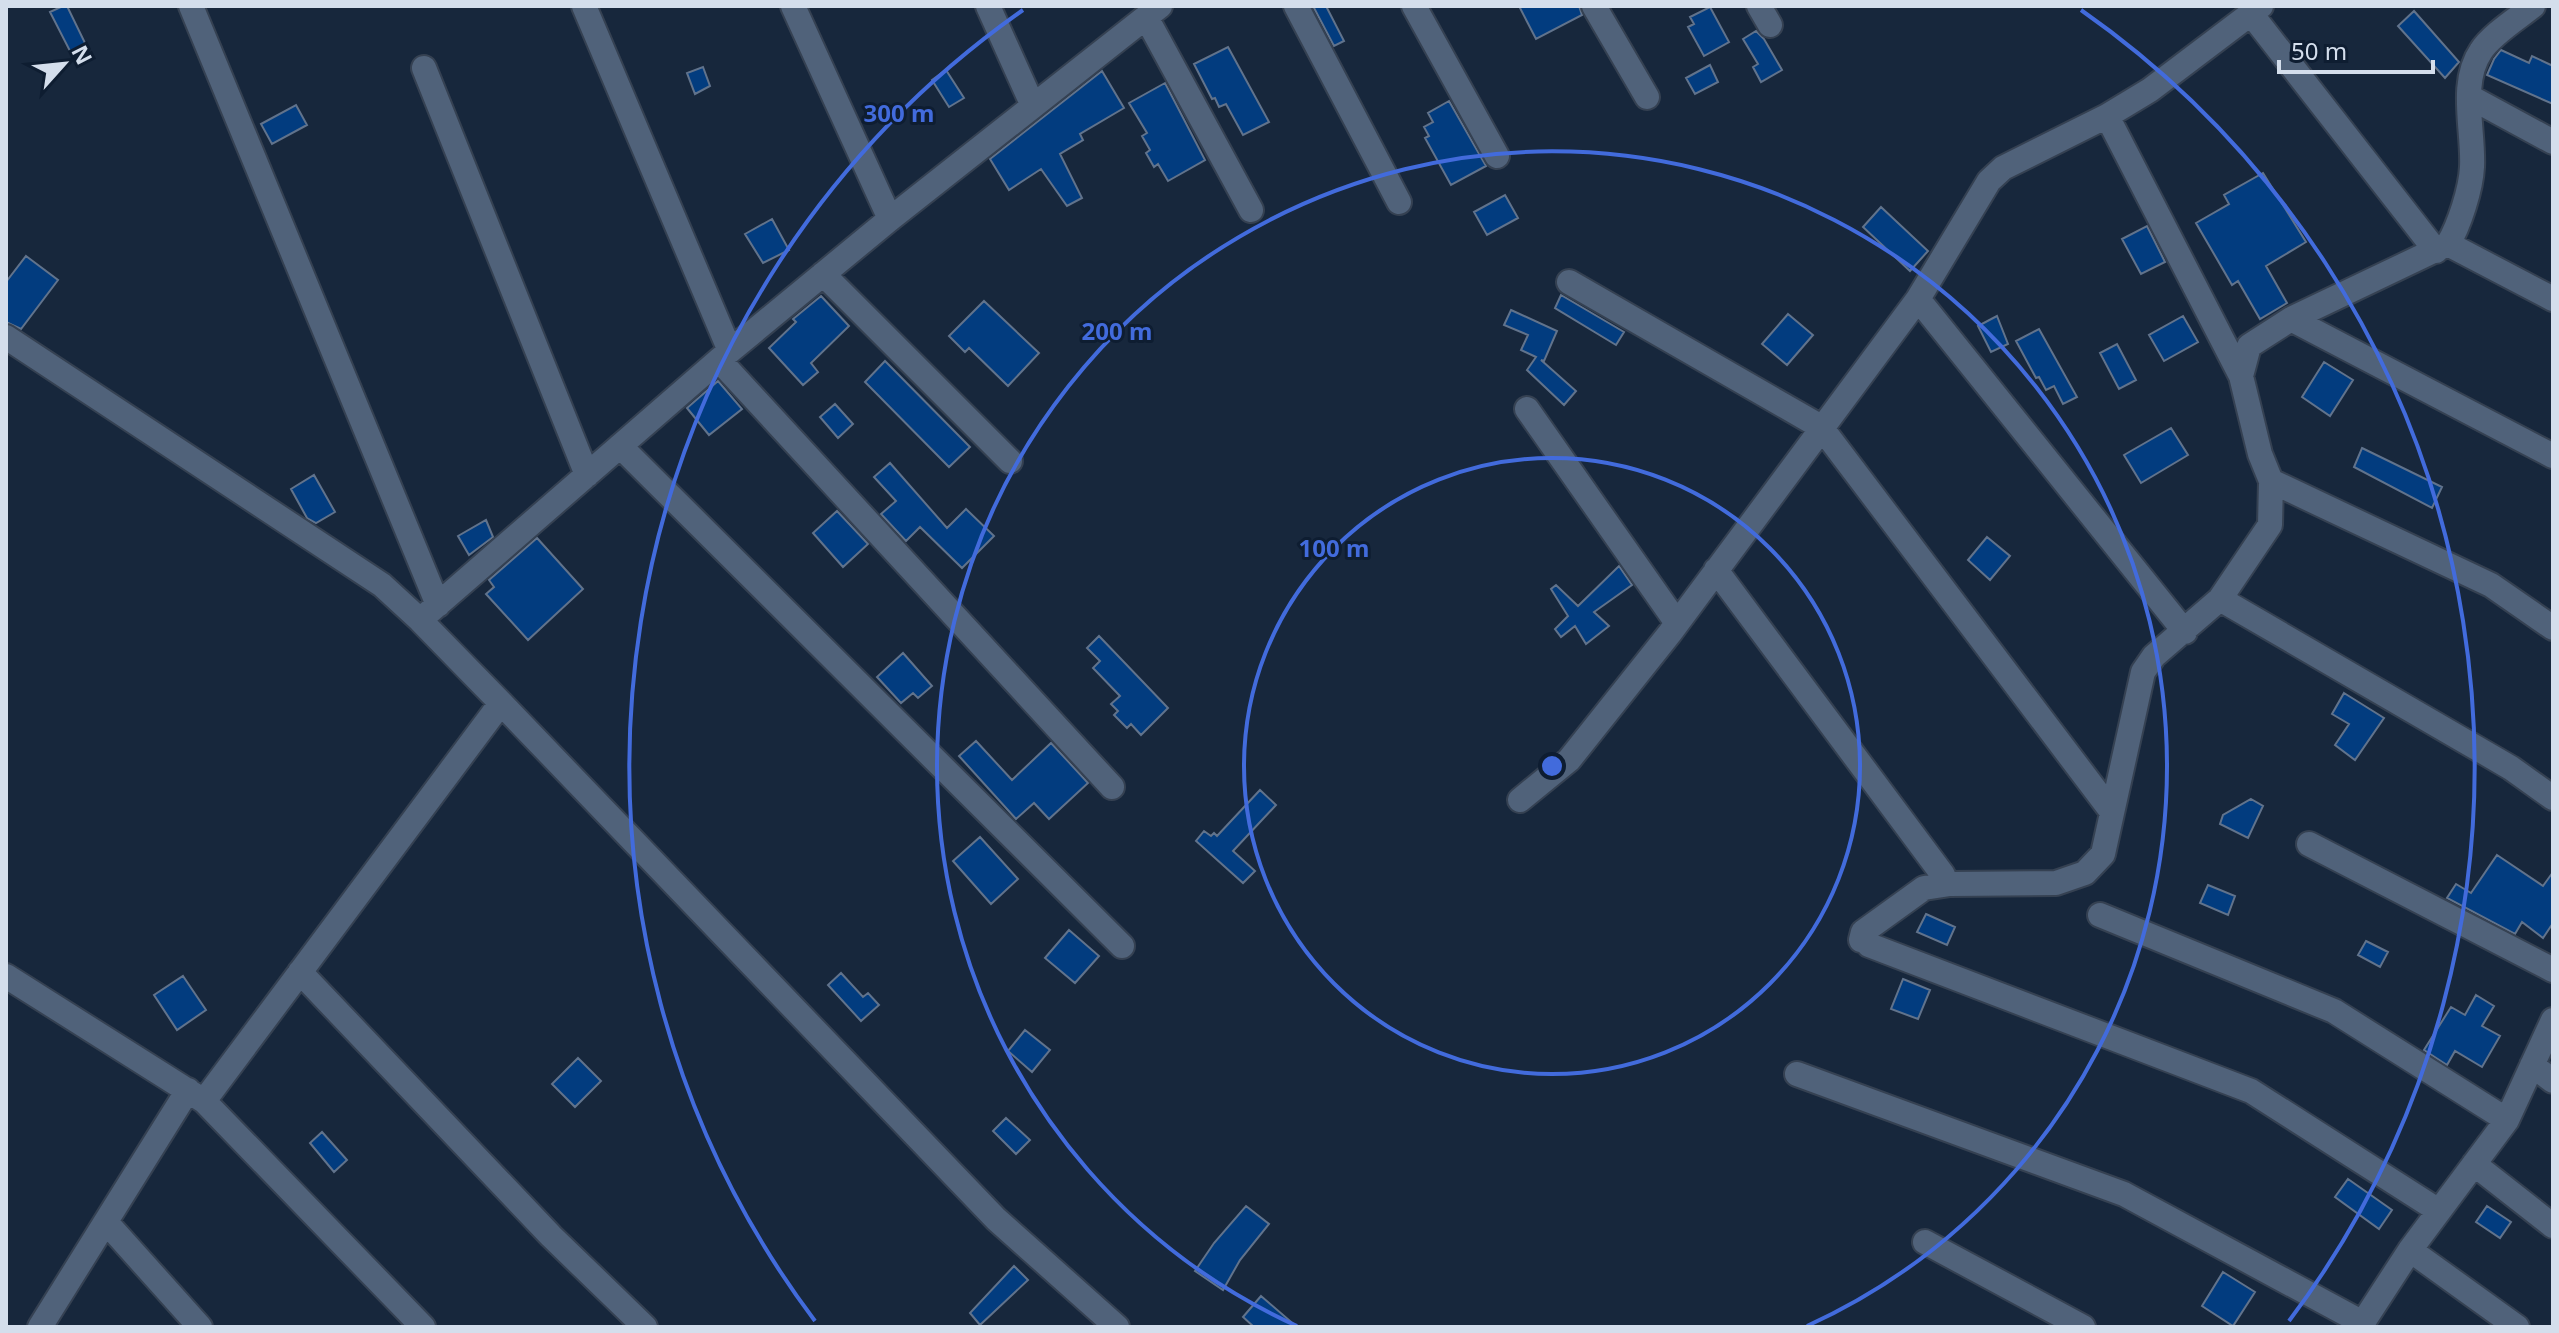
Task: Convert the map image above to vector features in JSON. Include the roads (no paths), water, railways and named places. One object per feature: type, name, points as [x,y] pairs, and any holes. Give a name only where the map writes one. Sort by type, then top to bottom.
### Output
[{"type":"street","points":[[191,6],[429,612],[501,703],[996,1219],[1117,1327]]},
{"type":"street","points":[[584,6],[724,355],[1112,787]]},
{"type":"street","points":[[793,6],[890,219]]},
{"type":"street","points":[[988,6],[1033,106]]},
{"type":"street","points":[[1296,6],[1399,202]]},
{"type":"street","points":[[1414,6],[1497,156]]},
{"type":"street","points":[[1594,6],[1647,97]]},
{"type":"street","points":[[2241,376],[2249,346],[2291,319],[2442,247],[2456,231],[2473,170],[2470,97],[2473,66],[2481,49],[2533,6]]},
{"type":"street","points":[[1520,800],[1569,760],[1677,623],[1918,299],[1989,181],[2003,168],[2107,116],[2150,90],[2256,10],[2442,247],[2553,299]]},
{"type":"street","points":[[429,612],[724,355],[890,219],[1153,12],[1251,210]]},
{"type":"street","points":[[424,68],[587,475]]},
{"type":"street","points":[[2470,97],[2553,142]]},
{"type":"street","points":[[2107,116],[2241,376],[2260,454],[2271,481],[2270,525],[2220,599],[2154,656],[2143,672],[2103,854],[2085,873],[2056,883],[1950,884],[1924,888],[1863,932],[1865,942],[2251,1091],[2439,1211]]},
{"type":"street","points":[[823,274],[1010,461]]},
{"type":"street","points":[[1569,282],[1821,427],[2112,812]]},
{"type":"street","points":[[1918,299],[2185,632]]},
{"type":"street","points":[[2291,319],[2553,456]]},
{"type":"street","points":[[6,337],[382,585],[429,612]]},
{"type":"street","points":[[1527,409],[1677,623]]},
{"type":"street","points":[[620,446],[1122,946]]},
{"type":"street","points":[[2271,481],[2491,585],[2553,628]]},
{"type":"street","points":[[1716,570],[1943,875]]},
{"type":"street","points":[[2220,599],[2511,768],[2553,798]]},
{"type":"street","points":[[40,1327],[106,1222],[196,1096],[300,972],[501,703]]},
{"type":"street","points":[[2309,844],[2553,970]]},
{"type":"street","points":[[2100,915],[2334,1011],[2507,1120]]},
{"type":"street","points":[[300,972],[551,1236],[645,1327]]},
{"type":"street","points":[[6,976],[196,1096],[423,1327]]},
{"type":"street","points":[[1797,1074],[2124,1194],[2361,1325],[2410,1250],[2507,1120],[2553,1020]]},
{"type":"street","points":[[2532,1065],[2553,1081]]},
{"type":"street","points":[[2474,1164],[2553,1226]]},
{"type":"street","points":[[106,1222],[200,1327]]},
{"type":"street","points":[[1925,1242],[2083,1327]]},
{"type":"street","points":[[2410,1250],[2517,1327]]}]
